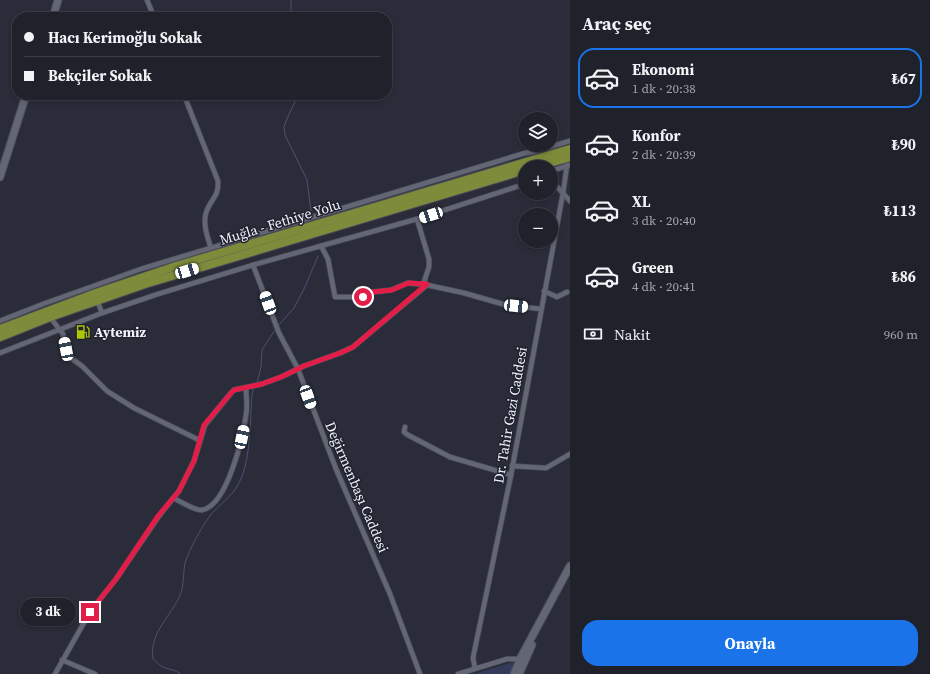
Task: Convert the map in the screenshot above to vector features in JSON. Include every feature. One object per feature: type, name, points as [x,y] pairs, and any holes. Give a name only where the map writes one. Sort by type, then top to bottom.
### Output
[{"type":"highway","name":"Muğla - Fethiye Yolu","points":[[0,329],[138,274],[289,228],[570,149]]},
{"type":"highway","points":[[558,161],[570,157]]},
{"type":"highway","name":"Muğla - Fethiye Yolu","points":[[0,337],[97,300],[518,172]]},
{"type":"main road","points":[[54,12],[58,0]]},
{"type":"main road","points":[[0,177],[24,100]]},
{"type":"main road","points":[[514,674],[520,659],[570,566]]},
{"type":"main road","points":[[519,674],[532,645],[570,575]]},
{"type":"street","points":[[147,0],[152,12]]},
{"type":"street","points":[[186,100],[218,181],[218,189],[207,209],[204,223],[211,248]]},
{"type":"street","points":[[173,263],[211,248],[289,228],[525,152],[532,152],[570,141]]},
{"type":"street","points":[[558,169],[568,165]]},
{"type":"street","name":"Dr. Tahir Gazi Caddesi","points":[[475,668],[473,658],[511,475],[568,165]]},
{"type":"street","points":[[0,353],[59,329],[158,294],[417,219],[518,186]]},
{"type":"street","points":[[558,188],[570,201]]},
{"type":"street","points":[[55,674],[90,612],[116,579],[158,516],[184,482],[194,461],[204,425],[231,393],[262,384],[353,347],[425,284],[429,267],[429,259],[417,219]]},
{"type":"street","points":[[321,246],[328,259],[335,297],[368,297],[373,292],[392,290],[408,283],[425,284],[506,305],[541,309]]},
{"type":"street","name":"Değirmenbaşı Caddesi","points":[[253,266],[279,333],[298,369],[338,474],[382,574],[420,674]]},
{"type":"street","points":[[0,321],[43,304],[138,274]]},
{"type":"street","points":[[544,291],[558,297],[567,292]]},
{"type":"street","points":[[97,300],[102,313]]},
{"type":"street","points":[[50,317],[63,334],[68,356],[82,366],[107,391],[141,412],[200,440]]},
{"type":"street","points":[[173,498],[198,510],[203,510],[209,506],[222,492],[230,476],[239,448],[246,414],[249,387]]},
{"type":"street","points":[[405,427],[404,432],[408,435],[450,457],[511,475]]},
{"type":"street","points":[[512,466],[546,468],[570,454]]},
{"type":"street","points":[[458,674],[507,659],[520,659]]},
{"type":"street","points":[[62,660],[95,674]]},
{"type":"shaded area","points":[[513,662],[511,674],[474,674]]},
{"type":"waterway","points":[[291,0],[291,12]]},
{"type":"waterway","points":[[296,100],[284,127],[285,135],[307,180],[311,211]]},
{"type":"waterway","points":[[278,326],[294,308],[318,256]]},
{"type":"waterway","points":[[257,383],[261,367],[262,350],[275,330]]},
{"type":"waterway","points":[[181,674],[161,666],[153,659],[154,641],[162,624],[181,593],[185,563],[196,539],[209,517],[233,493],[242,476],[247,458],[254,387]]},
{"type":"place","name":"Aytemiz","points":[[83,332]]},
{"type":"route","points":[[90,612],[116,579],[158,516],[179,491],[194,461],[204,425],[234,390],[262,384],[353,347],[427,284],[408,283],[398,286],[392,290],[373,292],[368,297],[363,297]]}]
